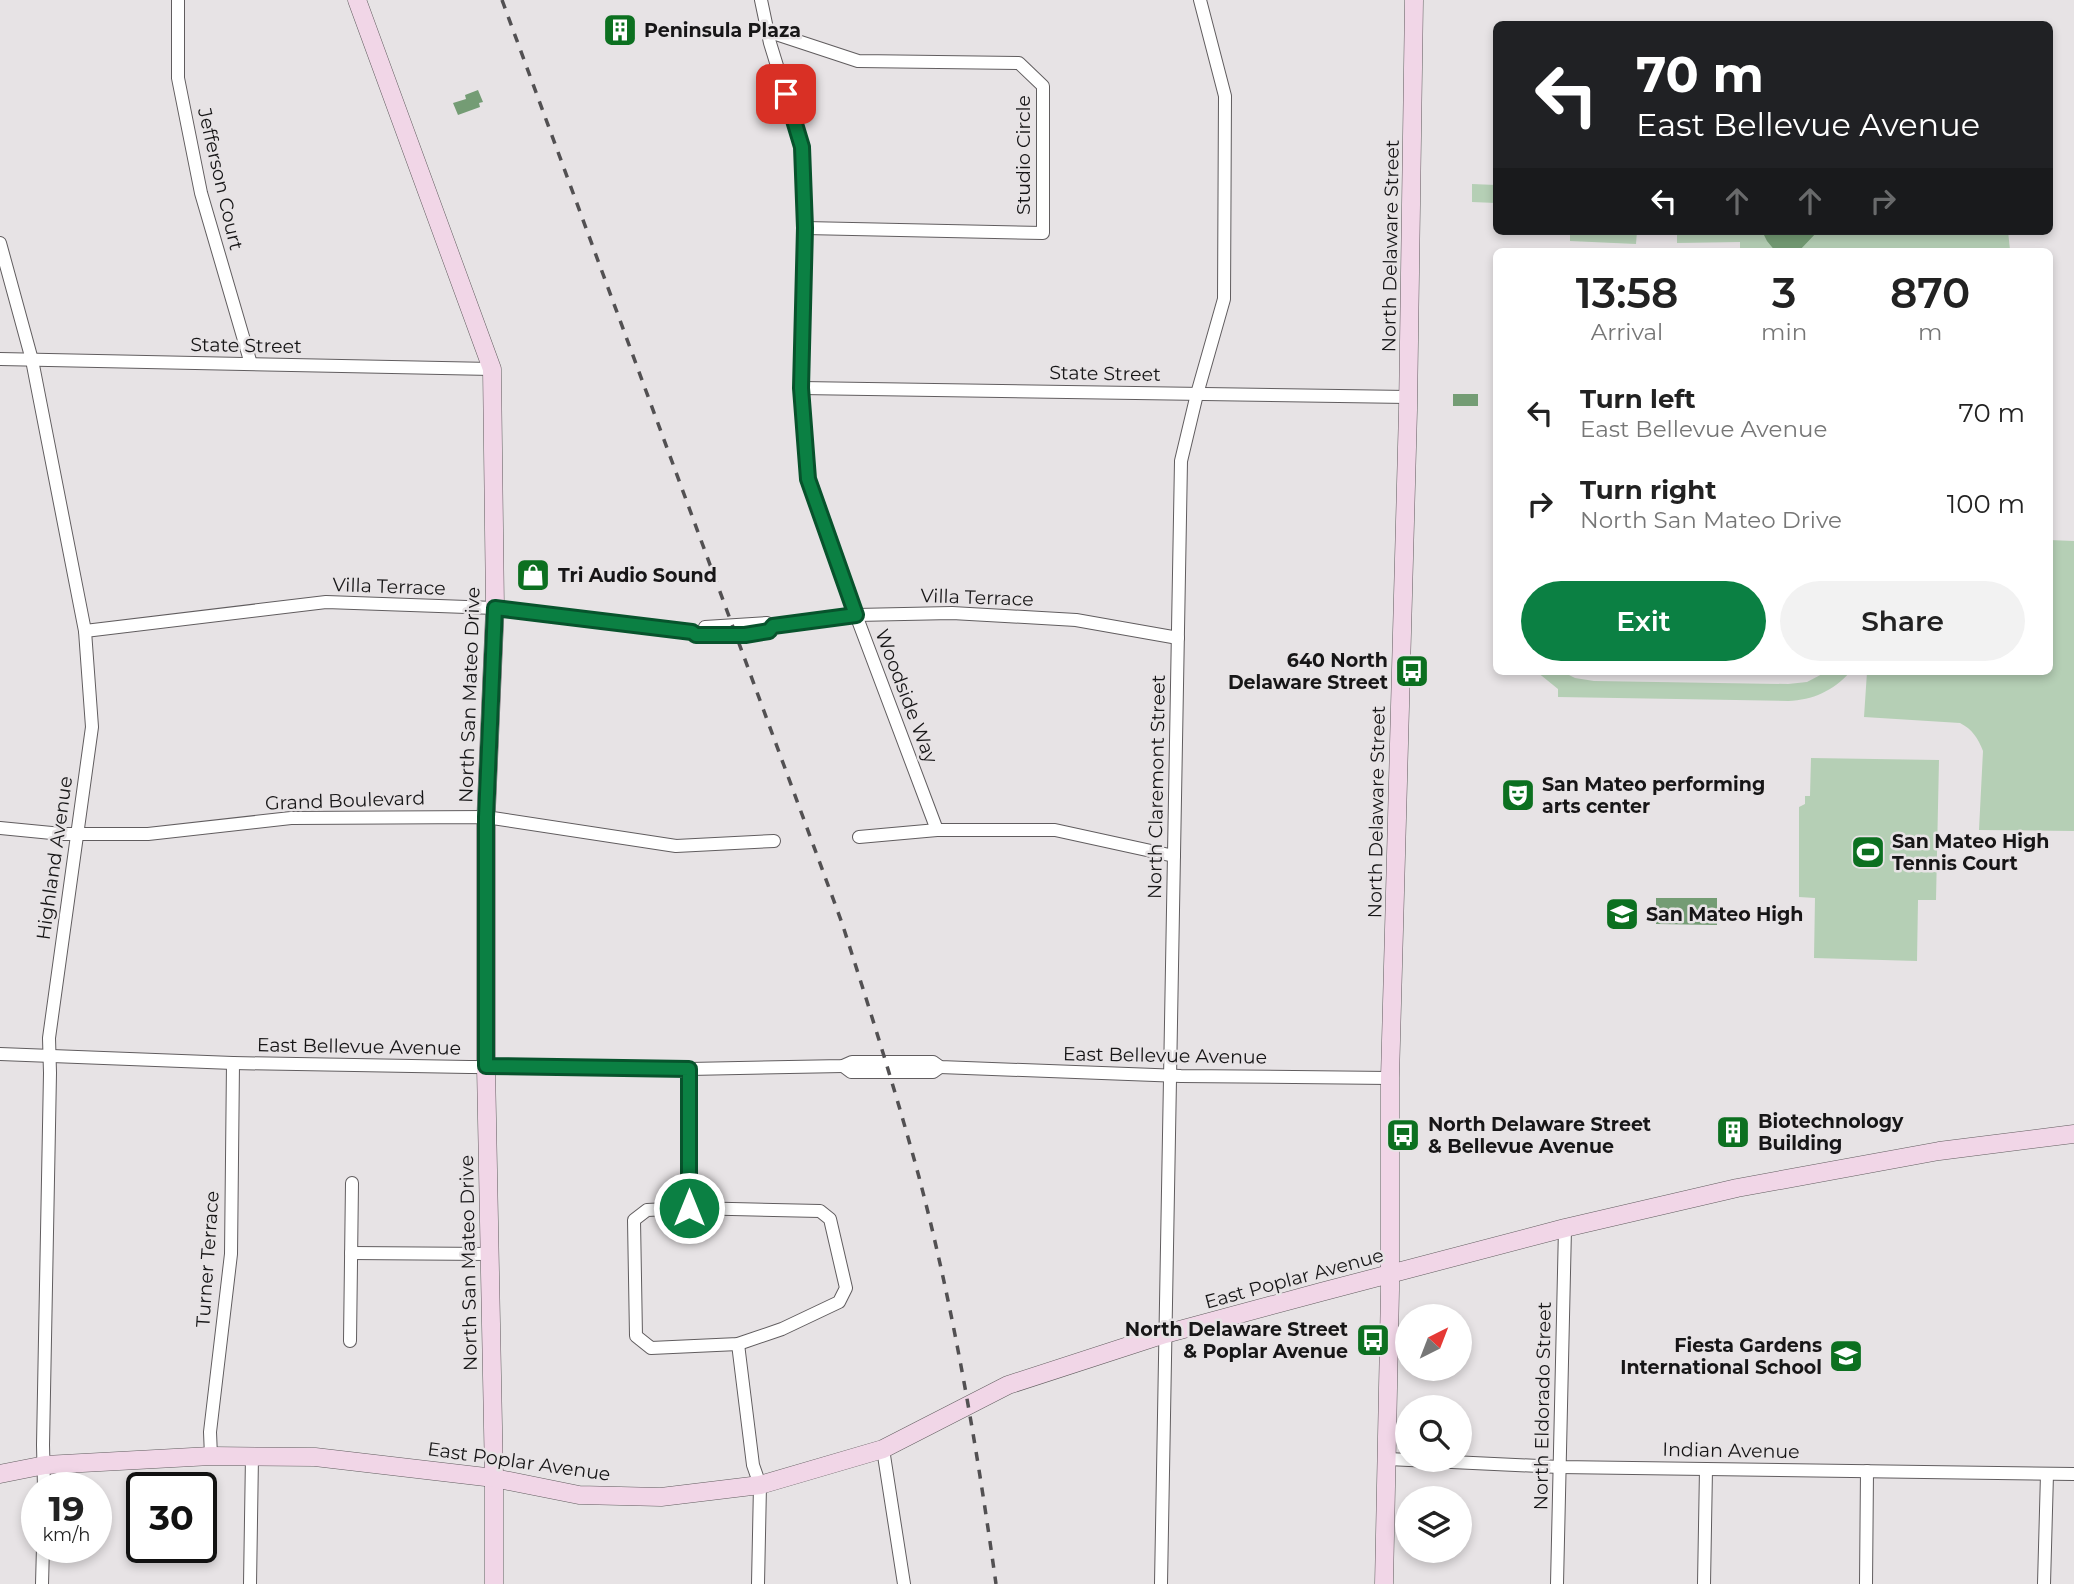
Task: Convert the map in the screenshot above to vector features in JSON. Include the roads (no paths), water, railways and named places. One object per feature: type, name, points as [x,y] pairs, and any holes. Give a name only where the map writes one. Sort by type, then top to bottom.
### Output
[{"type":"main road","name":"North San Mateo Drive","points":[[357,0],[492,369],[495,608],[486,817],[486,1066],[494,1584]]},
{"type":"main road","name":"North Delaware Street","points":[[1384,1584],[1388,1460],[1390,1078],[1408,397],[1414,0]]},
{"type":"main road","name":"East Poplar Avenue","points":[[0,1474],[44,1465],[252,1456],[315,1457],[494,1478],[579,1495],[661,1497],[760,1485],[883,1449],[1007,1385],[1166,1334],[1390,1274],[1565,1228],[1750,1185],[1938,1151],[2074,1134]]},
{"type":"street","name":"Jefferson Court","points":[[178,0],[178,78],[201,193],[251,364]]},
{"type":"street","name":"Woodside Way","points":[[761,0],[802,147],[805,228],[801,388],[808,479],[937,830]]},
{"type":"street","name":"North Claremont Street","points":[[1161,1584],[1181,461],[1224,299],[1225,96],[1200,0]]},
{"type":"street","name":"Studio Circle","points":[[768,31],[858,61],[1019,63],[1043,86],[1043,233],[805,228]]},
{"type":"street","name":"Highland Avenue","points":[[0,243],[32,360],[85,631],[92,727],[49,1038],[44,1472]]},
{"type":"street","name":"State Street","points":[[0,359],[492,369]]},
{"type":"street","name":"State Street","points":[[801,388],[1408,397]]},
{"type":"street","name":"Villa Terrace","points":[[85,631],[327,602],[495,608],[692,632],[696,628],[767,622],[773,626],[856,615],[952,613],[1076,620],[1178,638]]},
{"type":"street","name":"Grand Boulevard","points":[[0,828],[76,835],[148,834],[291,818],[486,817],[677,846],[774,841]]},
{"type":"street","points":[[859,837],[937,830],[1055,830],[1174,856]]},
{"type":"street","name":"East Bellevue Avenue","points":[[0,1055],[233,1063],[689,1069],[843,1066],[852,1062],[933,1062],[940,1067],[1170,1075],[1390,1078]]},
{"type":"street","name":"Turner Terrace","points":[[211,1456],[210,1432],[231,1254],[233,1063]]},
{"type":"street","points":[[689,1069],[689,1208]]},
{"type":"street","points":[[349,1341],[352,1183]]},
{"type":"street","points":[[689,1208],[820,1211],[830,1219],[846,1288],[839,1302],[782,1329],[738,1343],[651,1348],[636,1336],[634,1220],[647,1210],[689,1208]]},
{"type":"street","name":"North Eldorado Street","points":[[1558,1584],[1565,1228]]},
{"type":"street","points":[[351,1253],[489,1254]]},
{"type":"street","points":[[738,1343],[753,1465],[760,1485],[758,1584]]},
{"type":"street","points":[[883,1449],[904,1584]]},
{"type":"street","points":[[250,1584],[252,1456]]},
{"type":"street","name":"Indian Avenue","points":[[1388,1460],[1559,1467],[2074,1474]]},
{"type":"street","points":[[1704,1584],[1706,1469]]},
{"type":"street","points":[[1866,1584],[1867,1471]]},
{"type":"street","points":[[2044,1584],[2047,1474]]},
{"type":"street","points":[[42,1584],[43,1563]]},
{"type":"railway","points":[[502,0],[842,923],[872,1018],[932,1227],[973,1431],[996,1584]]},
{"type":"place","name":"Peninsula Plaza","points":[[620,30]]},
{"type":"place","name":"Tri Audio Sound","points":[[533,575]]},
{"type":"place","name":"640 North Delaware Street","points":[[1412,671]]},
{"type":"place","name":"San Mateo performing arts center","points":[[1518,795]]},
{"type":"place","name":"San Mateo High Tennis Court","points":[[1868,852]]},
{"type":"place","name":"San Mateo High","points":[[1622,914]]},
{"type":"place","name":"Biotechnology Building","points":[[1733,1132]]},
{"type":"place","name":"North Delaware Street & Bellevue Avenue","points":[[1403,1135]]},
{"type":"place","name":"North Delaware Street & Poplar Avenue","points":[[1373,1340]]},
{"type":"place","name":"Fiesta Gardens International School","points":[[1846,1356]]}]
